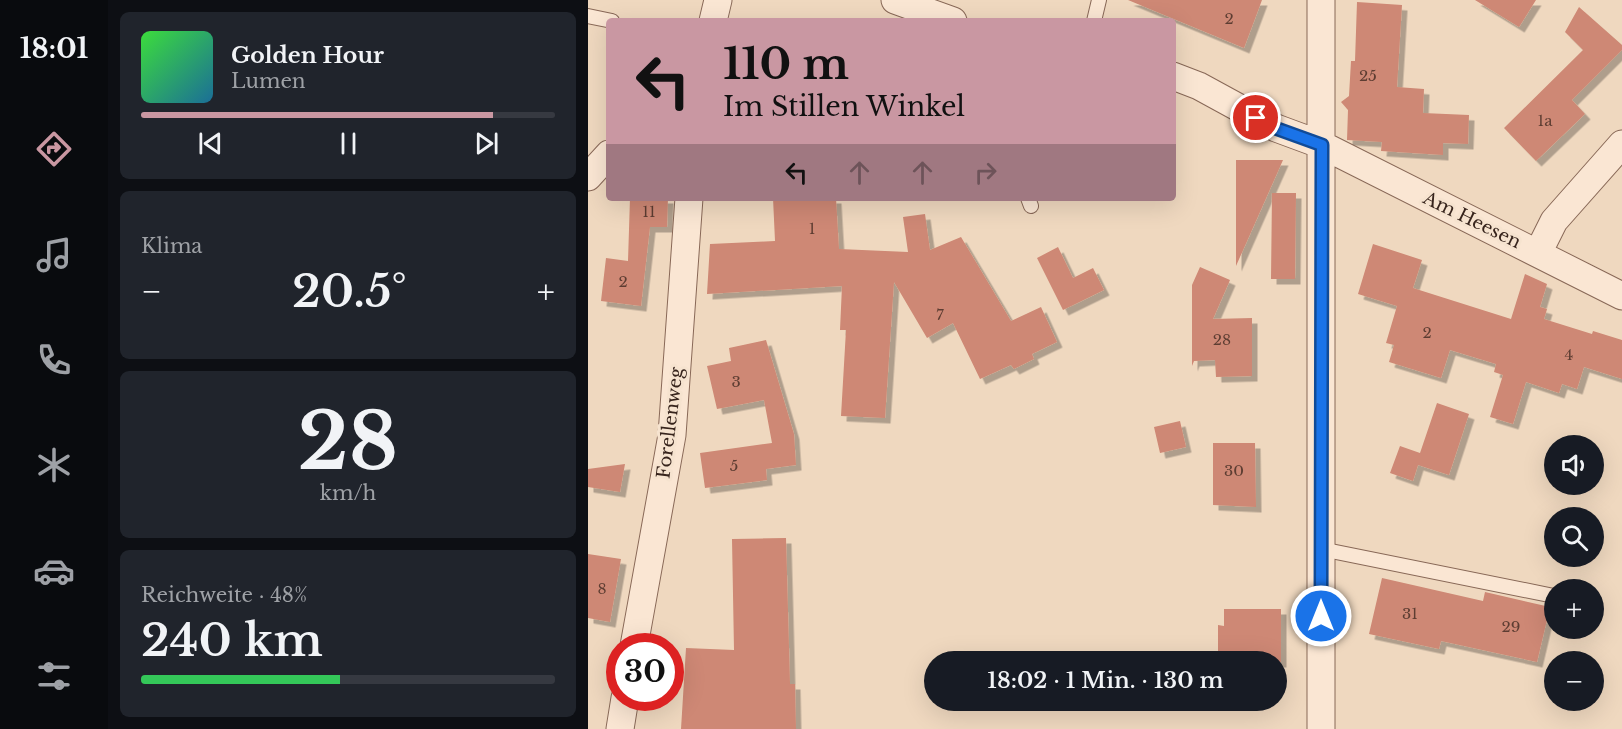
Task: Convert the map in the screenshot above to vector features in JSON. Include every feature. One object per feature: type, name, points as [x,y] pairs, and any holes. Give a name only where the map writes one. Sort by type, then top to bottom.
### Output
[{"type":"street","points":[[714,18],[718,0]]},
{"type":"street","points":[[895,0],[945,18]]},
{"type":"street","points":[[1321,0],[1321,729]]},
{"type":"street","name":"Am Heesen","points":[[1176,77],[1199,86],[1275,128],[1322,145],[1622,296]]},
{"type":"street","points":[[1538,253],[1554,220],[1622,144]]},
{"type":"street","points":[[588,177],[606,157]]},
{"type":"street","name":"Forellenweg","points":[[636,633],[672,435],[689,201]]},
{"type":"street","points":[[620,729],[623,711]]},
{"type":"lane","points":[[1095,18],[1099,0]]},
{"type":"lane","points":[[588,16],[606,20]]},
{"type":"lane","points":[[1321,549],[1544,594]]},
{"type":"building","points":[[1128,0],[1262,0],[1244,48]]},
{"type":"building","points":[[1475,0],[1536,0],[1519,27]]},
{"type":"building","points":[[1357,2],[1402,5],[1397,87],[1424,89],[1423,113],[1469,115],[1468,144],[1443,143],[1443,155],[1381,151],[1382,142],[1347,140],[1348,110],[1341,102],[1349,96],[1351,61],[1355,61]]},
{"type":"building","points":[[1579,7],[1622,45],[1622,50],[1572,100],[1585,114],[1536,161],[1504,128],[1583,50],[1565,32]]},
{"type":"building","points":[[1236,160],[1283,160],[1236,266]]},
{"type":"building","points":[[1272,193],[1296,193],[1295,279],[1271,279]]},
{"type":"building","points":[[630,201],[668,201],[667,227],[650,227],[641,306],[601,301],[606,258],[628,261]]},
{"type":"building","points":[[773,201],[836,201],[839,249],[908,252],[903,217],[925,214],[930,250],[961,237],[1011,321],[1041,307],[1057,342],[1032,354],[1034,359],[1014,369],[1011,365],[980,379],[953,323],[927,338],[894,282],[885,418],[841,416],[846,330],[840,330],[842,286],[707,294],[710,244],[775,241]]},
{"type":"building","points":[[1373,244],[1422,260],[1413,288],[1511,319],[1525,274],[1547,284],[1540,307],[1547,309],[1544,319],[1592,334],[1593,331],[1622,340],[1622,379],[1584,367],[1577,389],[1562,384],[1559,393],[1526,382],[1513,424],[1490,417],[1503,375],[1494,372],[1496,364],[1450,350],[1441,378],[1389,362],[1394,345],[1386,343],[1397,306],[1358,294]]},
{"type":"building","points":[[1058,247],[1073,278],[1093,268],[1104,290],[1063,310],[1037,258]]},
{"type":"building","points":[[1200,267],[1230,280],[1213,319],[1252,318],[1252,376],[1216,377],[1215,360],[1194,361],[1192,366],[1192,285]]},
{"type":"building","points":[[766,340],[794,434],[796,465],[766,469],[767,480],[705,488],[700,453],[772,443],[764,400],[717,409],[707,366],[731,361],[729,348]]},
{"type":"building","points":[[1437,403],[1469,414],[1449,475],[1418,465],[1413,481],[1390,473],[1400,446],[1420,453]]},
{"type":"building","points":[[1180,421],[1186,447],[1160,453],[1154,427]]},
{"type":"building","points":[[1213,443],[1255,443],[1256,507],[1213,505]]},
{"type":"building","points":[[625,464],[620,492],[588,487],[588,469]]},
{"type":"building","points":[[786,538],[790,684],[795,684],[796,729],[681,729],[682,711],[684,711],[686,648],[734,650],[732,539]]},
{"type":"building","points":[[588,554],[621,559],[610,622],[588,618]]},
{"type":"building","points":[[1382,578],[1483,601],[1485,592],[1544,606],[1544,632],[1537,662],[1441,641],[1439,649],[1369,634]]},
{"type":"building","points":[[1224,609],[1281,609],[1281,651],[1218,651],[1218,625],[1224,626]]},
{"type":"route","points":[[1256,118],[1275,128],[1322,145],[1321,616]]}]
